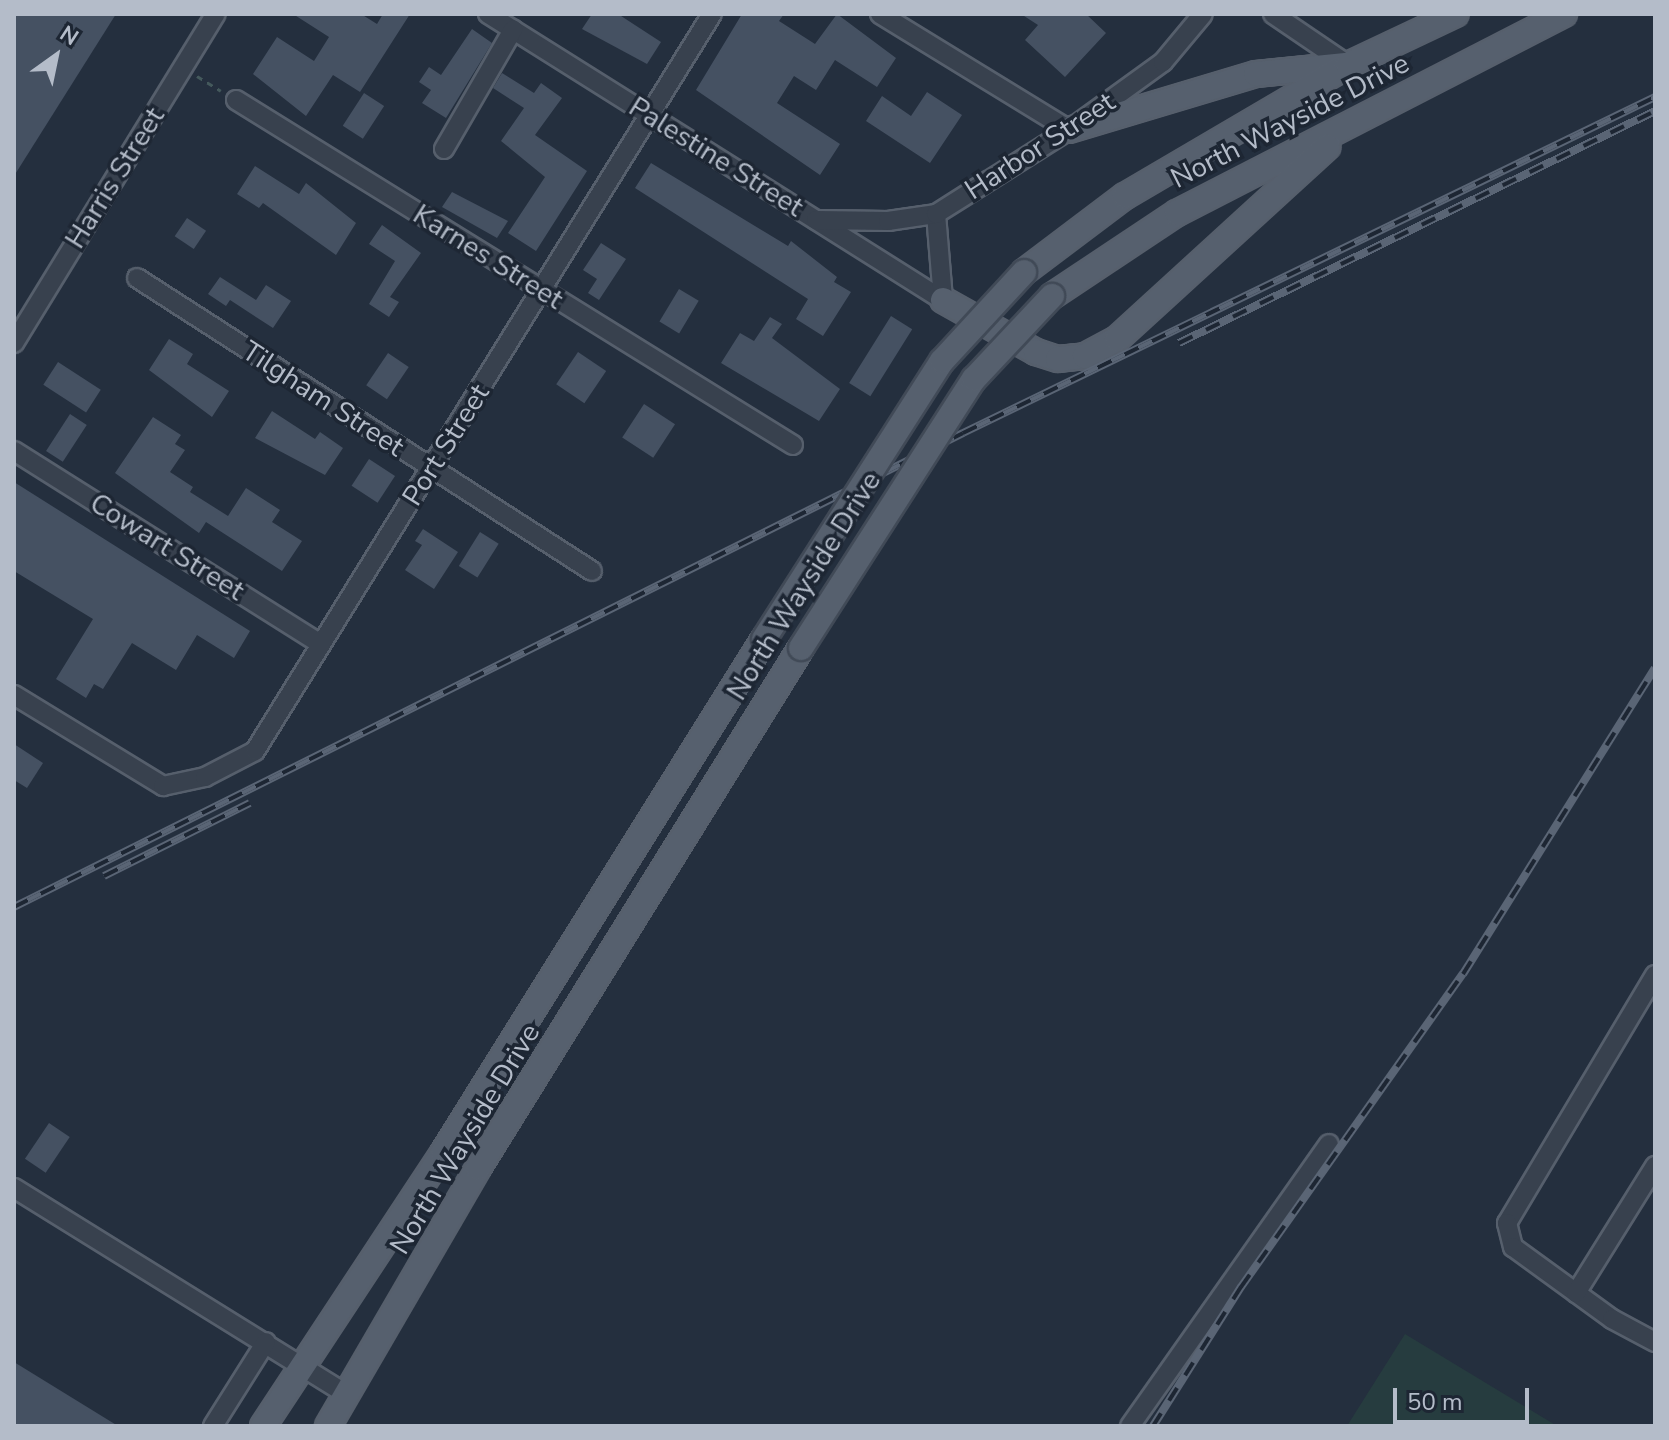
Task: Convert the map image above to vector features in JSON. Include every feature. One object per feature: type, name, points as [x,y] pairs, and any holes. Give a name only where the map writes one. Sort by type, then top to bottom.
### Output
[{"type":"main road","name":"North Wayside Drive","points":[[263,1426],[443,1153],[894,430],[942,361],[1024,272],[1125,196],[1348,65],[1456,14]]},
{"type":"main road","name":"North Wayside Drive","points":[[328,1426],[478,1168],[933,437],[974,379],[1052,296],[1177,213],[1564,14]]},
{"type":"main road","points":[[1069,130],[1256,74],[1348,65]]},
{"type":"main road","points":[[943,300],[1036,352],[1058,359],[1085,356],[1117,339],[1351,125]]},
{"type":"street","name":"Harris Street","points":[[14,343],[216,14]]},
{"type":"street","name":"Palestine Street","points":[[488,14],[943,300]]},
{"type":"street","name":"Port Street","points":[[14,695],[163,786],[205,777],[255,751],[712,14]]},
{"type":"street","points":[[880,14],[1069,130]]},
{"type":"street","name":"Harbor Street","points":[[943,300],[936,214],[1069,130],[1163,62],[1203,14]]},
{"type":"street","points":[[1273,14],[1348,65]]},
{"type":"street","points":[[444,149],[513,30]]},
{"type":"street","name":"Karnes Street","points":[[236,100],[793,445]]},
{"type":"street","points":[[816,220],[888,221],[936,214]]},
{"type":"street","name":"Tilgham Street","points":[[137,278],[592,571]]},
{"type":"street","name":"Cowart Street","points":[[14,451],[320,644]]},
{"type":"street","points":[[1655,975],[1507,1223],[1513,1247],[1576,1293],[1655,1342]]},
{"type":"street","points":[[1130,1426],[1329,1144]]},
{"type":"street","points":[[1576,1293],[1655,1166]]},
{"type":"street","points":[[14,1188],[348,1395]]},
{"type":"street","points":[[213,1426],[266,1342]]},
{"type":"path","points":[[183,68],[236,100]]},
{"type":"green space","points":[[1405,1334],[1557,1426],[1347,1426]]},
{"type":"building","points":[[14,14],[116,14],[14,176]]},
{"type":"building","points":[[293,14],[361,14],[377,24],[383,14],[410,14],[360,92],[333,75],[306,116],[253,74],[277,37],[314,61],[329,37]]},
{"type":"building","points":[[592,14],[618,14],[661,42],[647,64],[582,29]]},
{"type":"building","points":[[742,14],[784,14],[779,21],[815,44],[837,14],[896,58],[877,87],[835,60],[816,90],[794,76],[777,103],[840,144],[820,175],[696,90]]},
{"type":"building","points":[[1021,14],[1086,14],[1106,33],[1065,77],[1025,40],[1038,25]]},
{"type":"building","points":[[472,29],[492,43],[446,118],[422,103],[431,90],[419,82],[429,67],[441,75]]},
{"type":"building","points":[[502,73],[534,93],[541,83],[562,98],[535,135],[587,171],[536,251],[508,233],[545,177],[501,141],[524,108],[493,88]]},
{"type":"building","points":[[927,92],[962,115],[930,163],[866,121],[882,96],[911,116]]},
{"type":"building","points":[[364,93],[384,106],[363,139],[343,126]]},
{"type":"building","points":[[651,163],[788,246],[791,241],[837,277],[834,282],[851,292],[823,336],[796,319],[808,299],[635,188]]},
{"type":"building","points":[[255,166],[299,194],[306,183],[356,223],[336,255],[263,203],[259,208],[237,194]]},
{"type":"building","points":[[452,192],[508,221],[497,238],[442,207]]},
{"type":"building","points":[[187,218],[206,231],[194,249],[175,236]]},
{"type":"building","points":[[382,225],[421,253],[390,297],[399,302],[389,317],[369,304],[395,261],[369,244]]},
{"type":"building","points":[[601,243],[626,259],[599,300],[588,293],[597,279],[583,270]]},
{"type":"building","points":[[220,277],[256,300],[266,285],[291,301],[273,328],[230,300],[226,306],[208,294]]},
{"type":"building","points":[[679,289],[699,301],[679,333],[659,322]]},
{"type":"building","points":[[891,316],[912,329],[870,396],[849,383]]},
{"type":"building","points":[[770,317],[782,324],[772,338],[840,389],[819,421],[721,363],[740,333],[754,341]]},
{"type":"building","points":[[169,339],[193,354],[187,364],[229,391],[212,417],[149,370]]},
{"type":"building","points":[[578,352],[606,371],[584,403],[556,384]]},
{"type":"building","points":[[388,353],[409,367],[387,399],[366,385]]},
{"type":"building","points":[[58,362],[101,390],[86,412],[43,385]]},
{"type":"building","points":[[644,404],[675,424],[653,458],[622,438]]},
{"type":"building","points":[[272,411],[315,439],[320,432],[343,448],[325,475],[255,438]]},
{"type":"building","points":[[70,414],[87,425],[63,462],[46,451]]},
{"type":"building","points":[[153,417],[181,435],[175,444],[185,450],[170,472],[193,487],[190,492],[228,516],[246,488],[280,510],[272,522],[302,541],[282,571],[206,522],[199,533],[115,473]]},
{"type":"building","points":[[369,459],[395,476],[378,503],[352,486]]},
{"type":"building","points":[[14,482],[250,631],[234,658],[197,635],[176,670],[132,643],[103,689],[94,684],[86,698],[56,679],[93,619],[14,571]]},
{"type":"building","points":[[423,529],[458,552],[434,589],[405,570],[422,545],[415,541]]},
{"type":"building","points":[[480,532],[499,544],[477,578],[459,566]]},
{"type":"building","points":[[14,744],[43,763],[27,788],[14,780]]},
{"type":"building","points":[[49,1123],[70,1137],[46,1173],[25,1159]]},
{"type":"building","points":[[14,1362],[118,1426],[14,1426]]},
{"type":"railway","points":[[14,907],[963,433],[1655,97]]},
{"type":"railway","points":[[1179,343],[1655,111]]},
{"type":"railway","points":[[1153,1426],[1241,1287],[1463,974],[1655,668]]},
{"type":"railway","points":[[104,876],[250,803]]}]
